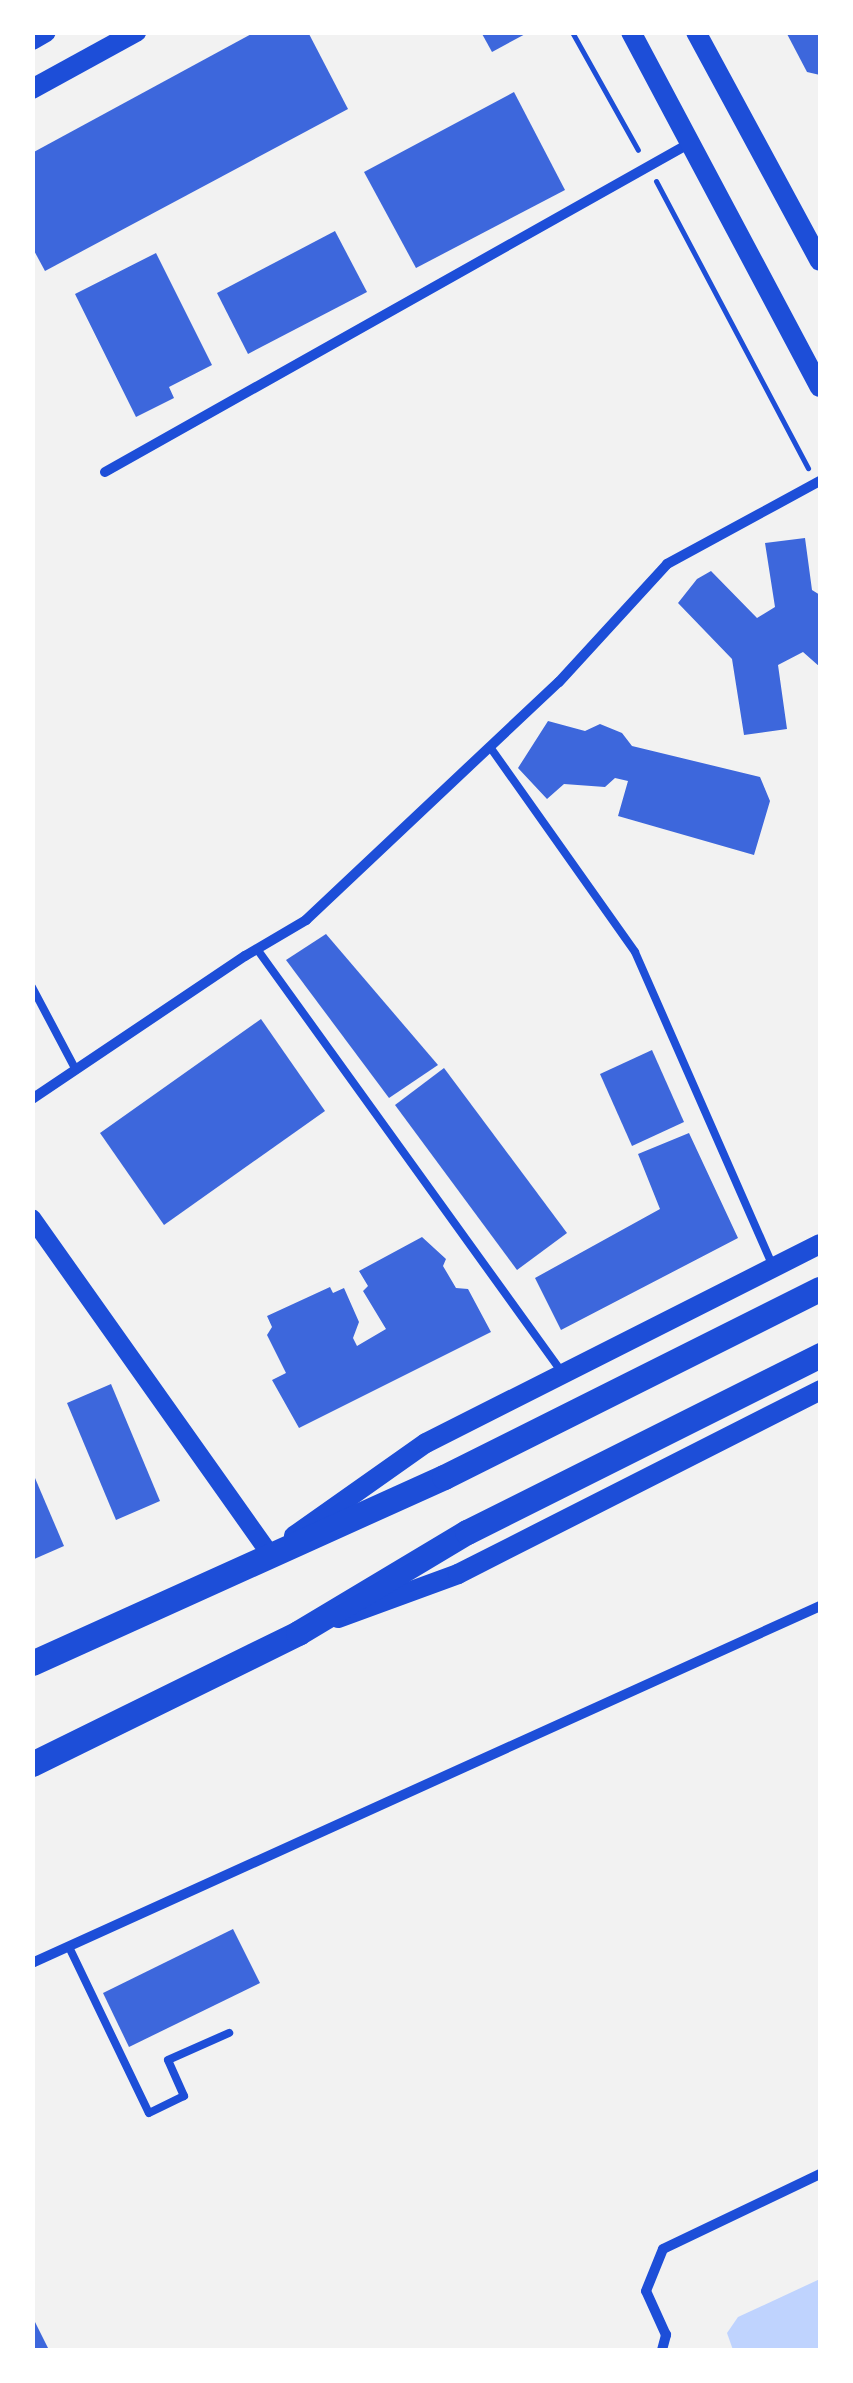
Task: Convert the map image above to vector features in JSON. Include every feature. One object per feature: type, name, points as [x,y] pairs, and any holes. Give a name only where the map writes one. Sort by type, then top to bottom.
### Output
[{"type":"main road","points":[[32,40],[46,32]]},
{"type":"main road","points":[[32,89],[136,32]]},
{"type":"main road","points":[[631,32],[820,387]]},
{"type":"main road","points":[[696,32],[818,252]]},
{"type":"main road","points":[[270,1554],[426,1443],[820,1244]]},
{"type":"main road","points":[[32,1663],[444,1477],[820,1289]]},
{"type":"main road","points":[[32,1764],[298,1633],[467,1532],[820,1355]]},
{"type":"main road","points":[[298,1633],[458,1574],[820,1390]]},
{"type":"street","points":[[106,472],[650,169],[690,143]]},
{"type":"street","points":[[32,1099],[256,948],[306,920],[559,682],[667,564],[818,483]]},
{"type":"street","points":[[32,1218],[270,1554]]},
{"type":"street","points":[[32,1963],[820,1606]]},
{"type":"street","points":[[662,2350],[666,2336],[646,2291],[662,2249],[820,2174]]},
{"type":"lane","points":[[490,747],[635,952],[774,1268]]},
{"type":"lane","points":[[256,948],[563,1374]]},
{"type":"lane","points":[[32,987],[76,1070]]},
{"type":"lane","points":[[69,1947],[149,2114],[184,2096],[168,2060],[229,2033]]},
{"type":"path","points":[[572,32],[818,483]]},
{"type":"water","points":[[820,2279],[820,2350],[733,2350],[727,2333],[738,2317]]},
{"type":"building","points":[[255,32],[308,32],[348,109],[45,271],[32,247],[32,153]]},
{"type":"building","points":[[481,32],[529,32],[492,52]]},
{"type":"building","points":[[786,32],[820,32],[820,75],[807,72]]},
{"type":"building","points":[[514,92],[565,190],[416,268],[364,172]]},
{"type":"building","points":[[335,231],[367,292],[248,354],[217,293]]},
{"type":"building","points":[[156,253],[212,365],[169,387],[174,398],[136,417],[75,294]]},
{"type":"building","points":[[805,538],[812,590],[820,595],[820,667],[803,652],[778,665],[787,729],[744,735],[732,659],[678,603],[697,579],[711,571],[757,618],[775,607],[765,543]]},
{"type":"building","points":[[548,721],[585,731],[600,724],[622,733],[632,746],[760,777],[770,801],[754,855],[618,816],[628,781],[615,778],[605,787],[564,784],[547,799],[518,768]]},
{"type":"building","points":[[326,934],[438,1065],[389,1098],[286,960]]},
{"type":"building","points":[[261,1019],[325,1111],[164,1225],[100,1133]]},
{"type":"building","points":[[652,1050],[684,1122],[632,1146],[600,1074]]},
{"type":"building","points":[[444,1068],[567,1233],[517,1270],[395,1105]]},
{"type":"building","points":[[689,1133],[738,1238],[561,1330],[535,1278],[660,1209],[638,1154]]},
{"type":"building","points":[[422,1237],[446,1259],[443,1266],[456,1288],[468,1289],[491,1332],[299,1428],[272,1380],[286,1373],[267,1335],[272,1327],[267,1316],[330,1287],[333,1293],[344,1288],[359,1322],[353,1338],[357,1346],[386,1329],[363,1291],[368,1286],[359,1271]]},
{"type":"building","points":[[111,1384],[160,1501],[116,1520],[67,1403]]},
{"type":"building","points":[[32,1471],[64,1546],[32,1560]]},
{"type":"building","points":[[233,1929],[260,1983],[129,2047],[103,1993]]},
{"type":"building","points":[[32,2316],[49,2350],[32,2350]]}]
